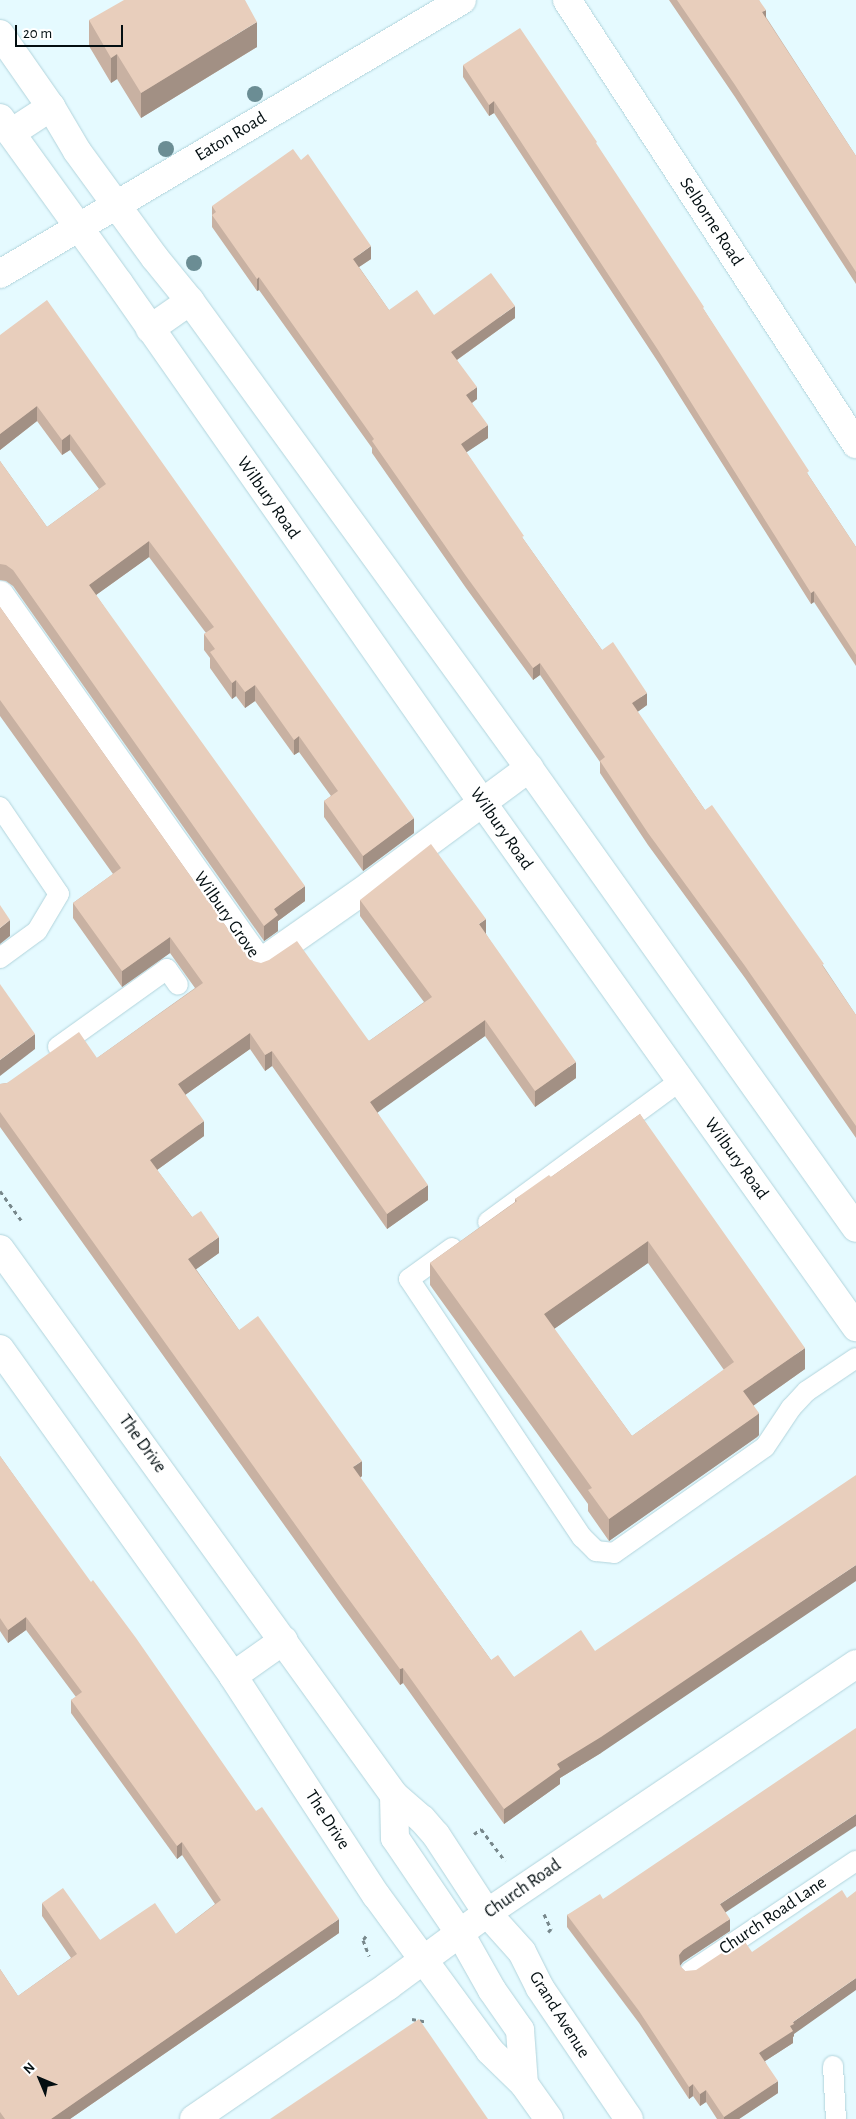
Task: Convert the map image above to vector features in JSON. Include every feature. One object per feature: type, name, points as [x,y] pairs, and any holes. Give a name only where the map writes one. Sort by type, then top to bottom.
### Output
[{"type":"street","name":"Eaton Road","points":[[0,274],[79,229],[462,0]]},
{"type":"street","name":"Selborne Road","points":[[567,0],[856,444]]},
{"type":"street","points":[[0,34],[51,107],[77,151],[190,301],[529,768],[856,1228]]},
{"type":"street","name":"Wilbury Road","points":[[51,107],[6,125],[119,283],[482,802],[856,1327]]},
{"type":"street","points":[[150,329],[190,301]]},
{"type":"street","name":"Wilbury Grove","points":[[0,595],[260,963],[371,886],[529,768]]},
{"type":"street","name":"The Drive","points":[[0,1249],[284,1640],[394,1795],[436,1835],[487,1913]]},
{"type":"street","name":"The Drive","points":[[0,1349],[233,1676],[376,1895],[424,1961]]},
{"type":"street","points":[[233,1676],[284,1640]]},
{"type":"street","name":"Church Road","points":[[194,2119],[461,1935],[487,1913],[856,1664]]},
{"type":"street","points":[[394,1795],[395,1838],[461,1935],[492,1990],[520,2030],[524,2084]]},
{"type":"street","name":"Grand Avenue","points":[[487,1913],[522,1952],[540,1988],[629,2119]]},
{"type":"street","points":[[424,1961],[490,2051],[524,2084],[549,2119]]},
{"type":"lane","points":[[0,807],[59,894],[37,931],[0,958]]},
{"type":"lane","points":[[40,1061],[167,969],[178,985]]},
{"type":"lane","points":[[680,1081],[409,1280],[582,1537],[596,1551],[614,1553],[765,1447],[791,1408],[808,1391],[856,1358]]},
{"type":"lane","name":"Church Road Lane","points":[[690,1972],[856,1860]]},
{"type":"lane","points":[[833,2066],[836,2119]]},
{"type":"path","points":[[473,1835],[480,1829],[507,1863]]},
{"type":"building","points":[[124,0],[245,0],[257,22],[141,93],[117,54],[111,58],[89,20]]},
{"type":"building","points":[[677,0],[759,0],[766,10],[762,12],[856,156],[856,272],[735,85]]},
{"type":"building","points":[[520,28],[597,142],[704,307],[809,471],[807,473],[856,547],[856,655],[814,591],[811,593],[658,350],[494,101],[489,105],[463,65]]},
{"type":"building","points":[[293,149],[301,160],[308,154],[371,246],[353,259],[389,310],[417,290],[434,315],[491,273],[515,306],[451,352],[477,387],[466,395],[488,425],[461,444],[524,536],[522,537],[602,650],[613,642],[647,693],[632,703],[705,810],[712,805],[824,964],[822,965],[856,1015],[856,1126],[745,966],[648,833],[600,761],[605,757],[540,663],[533,668],[372,441],[374,439],[259,277],[257,279],[212,215],[216,212],[212,206]]},
{"type":"building","points":[[47,300],[414,818],[363,856],[324,801],[338,791],[299,736],[294,740],[255,685],[245,692],[236,680],[232,683],[210,652],[215,649],[204,634],[214,627],[149,541],[89,585],[305,886],[274,909],[278,915],[264,926],[13,570],[6,565],[0,564],[0,461],[47,527],[106,484],[70,434],[62,440],[37,406],[0,434],[0,335]]},
{"type":"building","points":[[0,607],[247,956],[253,961],[261,963],[269,960],[297,941],[369,1041],[432,997],[360,900],[431,844],[486,919],[479,924],[576,1062],[535,1091],[485,1020],[370,1102],[428,1185],[387,1214],[272,1051],[265,1055],[250,1033],[178,1084],[204,1121],[150,1160],[192,1217],[201,1211],[219,1237],[188,1259],[239,1330],[258,1316],[362,1461],[353,1467],[491,1660],[498,1655],[514,1677],[581,1630],[595,1651],[856,1475],[856,1565],[601,1737],[557,1764],[560,1769],[504,1809],[403,1668],[400,1669],[342,1590],[0,1112],[0,1084],[7,1083],[79,1032],[97,1058],[203,983],[170,937],[122,971],[73,903],[121,868],[0,700]]},
{"type":"building","points":[[0,905],[10,920],[0,928]]},
{"type":"building","points":[[0,984],[35,1034],[0,1060]]},
{"type":"building","points":[[640,1114],[805,1348],[743,1391],[759,1413],[757,1415],[609,1519],[588,1490],[592,1488],[430,1263],[517,1201],[515,1199],[549,1175],[551,1177]],"holes":[[[648,1241],[734,1362],[632,1436],[544,1314]]]},
{"type":"building","points":[[0,1456],[91,1582],[93,1580],[136,1638],[256,1811],[262,1807],[339,1919],[51,2119],[5,2119],[0,2112],[0,1969],[18,1996],[77,1954],[42,1903],[63,1888],[100,1940],[155,1903],[176,1934],[221,1900],[182,1842],[177,1846],[71,1700],[82,1692],[26,1617],[8,1630],[0,1618]]},
{"type":"building","points":[[856,1728],[856,1814],[720,1904],[730,1919],[683,1950],[679,1955],[680,1966],[685,1971],[696,1970],[743,1939],[752,1952],[842,1890],[847,1898],[856,1891],[856,1978],[793,2022],[794,2024],[790,2026],[793,2031],[759,2053],[778,2081],[724,2117],[706,2090],[700,2094],[693,2084],[689,2087],[639,2011],[567,1915],[600,1894],[603,1899]]},
{"type":"building","points":[[419,2019],[488,2119],[270,2119]]}]
